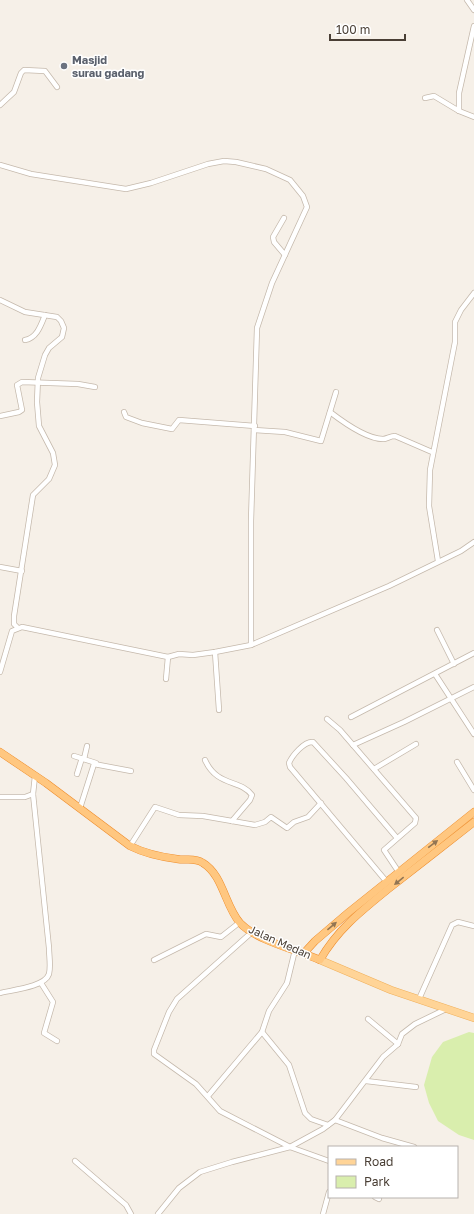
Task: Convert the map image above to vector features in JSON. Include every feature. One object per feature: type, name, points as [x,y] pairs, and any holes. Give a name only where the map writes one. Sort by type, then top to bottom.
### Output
[{"type":"highway","name":"Jalan Medan","points":[[0,752],[80,808],[130,846],[146,852],[178,860],[192,859],[204,863],[217,880],[240,922],[252,932],[320,960]]},
{"type":"highway","points":[[304,953],[326,932],[398,871],[474,812]]},
{"type":"highway","points":[[320,960],[335,937],[346,925],[414,868],[474,822]]},
{"type":"main road","name":"Jalan Medan","points":[[320,960],[385,988],[474,1018]]},
{"type":"street","points":[[467,0],[474,10]]},
{"type":"street","points":[[459,111],[459,93],[474,26]]},
{"type":"street","points":[[0,105],[16,89],[21,73],[26,70],[46,71],[56,87]]},
{"type":"street","points":[[425,98],[434,96],[459,111],[474,117]]},
{"type":"street","points":[[0,166],[26,173],[126,189],[151,183],[217,162],[236,162],[266,169],[290,180],[303,196],[307,207],[272,283],[257,328],[251,521],[251,646]]},
{"type":"street","points":[[284,218],[273,236],[274,242],[285,254]]},
{"type":"street","points":[[438,561],[429,506],[432,452],[455,342],[455,322],[458,315],[474,293]]},
{"type":"street","points":[[0,300],[25,312],[59,318],[63,324],[64,331],[62,337],[49,348],[45,355],[38,382],[39,426],[53,453],[54,465],[50,479],[33,495],[14,616],[14,624],[18,628]]},
{"type":"street","points":[[25,340],[32,338],[38,330],[45,315]]},
{"type":"street","points":[[0,416],[20,412],[22,410],[17,385],[19,383],[27,381],[78,384],[95,387]]},
{"type":"street","points":[[124,412],[126,417],[134,420],[172,429],[177,421],[180,420],[285,432],[321,441],[336,392]]},
{"type":"street","points":[[330,412],[356,430],[375,438],[383,439],[395,436],[432,452]]},
{"type":"street","points":[[0,672],[12,631],[18,628],[26,627],[168,657],[179,654],[193,655],[251,646],[389,586],[461,551],[474,542]]},
{"type":"street","points":[[0,567],[22,571]]},
{"type":"street","points":[[438,630],[454,664]]},
{"type":"street","points":[[215,652],[218,710]]},
{"type":"street","points":[[351,717],[474,654]]},
{"type":"street","points":[[166,679],[168,657]]},
{"type":"street","points":[[435,674],[450,700],[474,734]]},
{"type":"street","points":[[353,745],[450,700],[474,687]]},
{"type":"street","points":[[327,719],[353,745],[416,818],[415,823],[384,851],[398,871]]},
{"type":"street","points":[[386,881],[289,764],[291,758],[309,742],[314,743],[397,838]]},
{"type":"street","points":[[374,769],[416,744]]},
{"type":"street","points":[[77,774],[87,746]]},
{"type":"street","points":[[74,756],[131,771]]},
{"type":"street","points":[[205,760],[215,775],[247,790],[252,795],[250,800],[232,821]]},
{"type":"street","points":[[457,762],[474,790]]},
{"type":"street","points":[[80,808],[87,782],[94,764],[96,763]]},
{"type":"street","points":[[0,993],[41,983],[49,974],[49,948],[33,794],[35,776]]},
{"type":"street","points":[[0,797],[19,797],[33,794]]},
{"type":"street","points":[[130,846],[155,807],[179,815],[203,816],[256,825],[265,822],[271,817],[286,828],[294,822],[308,817],[321,803]]},
{"type":"street","points":[[154,960],[206,934],[217,938],[221,937],[240,922]]},
{"type":"street","points":[[419,999],[452,925],[458,922],[474,926]]},
{"type":"street","points":[[252,932],[177,999],[169,1012],[154,1050],[156,1057],[196,1084],[208,1096],[213,1105],[220,1111],[290,1147],[328,1161]]},
{"type":"street","points":[[208,1096],[262,1032],[269,1011],[288,983],[295,950]]},
{"type":"street","points":[[41,983],[53,1002],[44,1033],[57,1041]]},
{"type":"street","points":[[158,1214],[179,1188],[200,1172],[290,1147],[328,1125],[335,1120],[383,1057],[398,1044],[402,1034],[407,1029],[446,1009]]},
{"type":"street","points":[[368,1019],[398,1044]]},
{"type":"street","points":[[262,1032],[289,1065],[307,1116],[328,1125]]},
{"type":"street","points":[[366,1081],[416,1087]]},
{"type":"street","points":[[335,1120],[382,1138],[410,1146]]},
{"type":"street","points":[[75,1161],[126,1204],[131,1214]]},
{"type":"street","points":[[323,1214],[328,1196]]},
{"type":"green space","points":[[469,1032],[474,1033],[474,1140],[459,1135],[438,1121],[429,1103],[424,1085],[432,1057],[443,1042]]},
{"type":"place","name":"Masjid surau gadang","points":[[64,66]]}]
